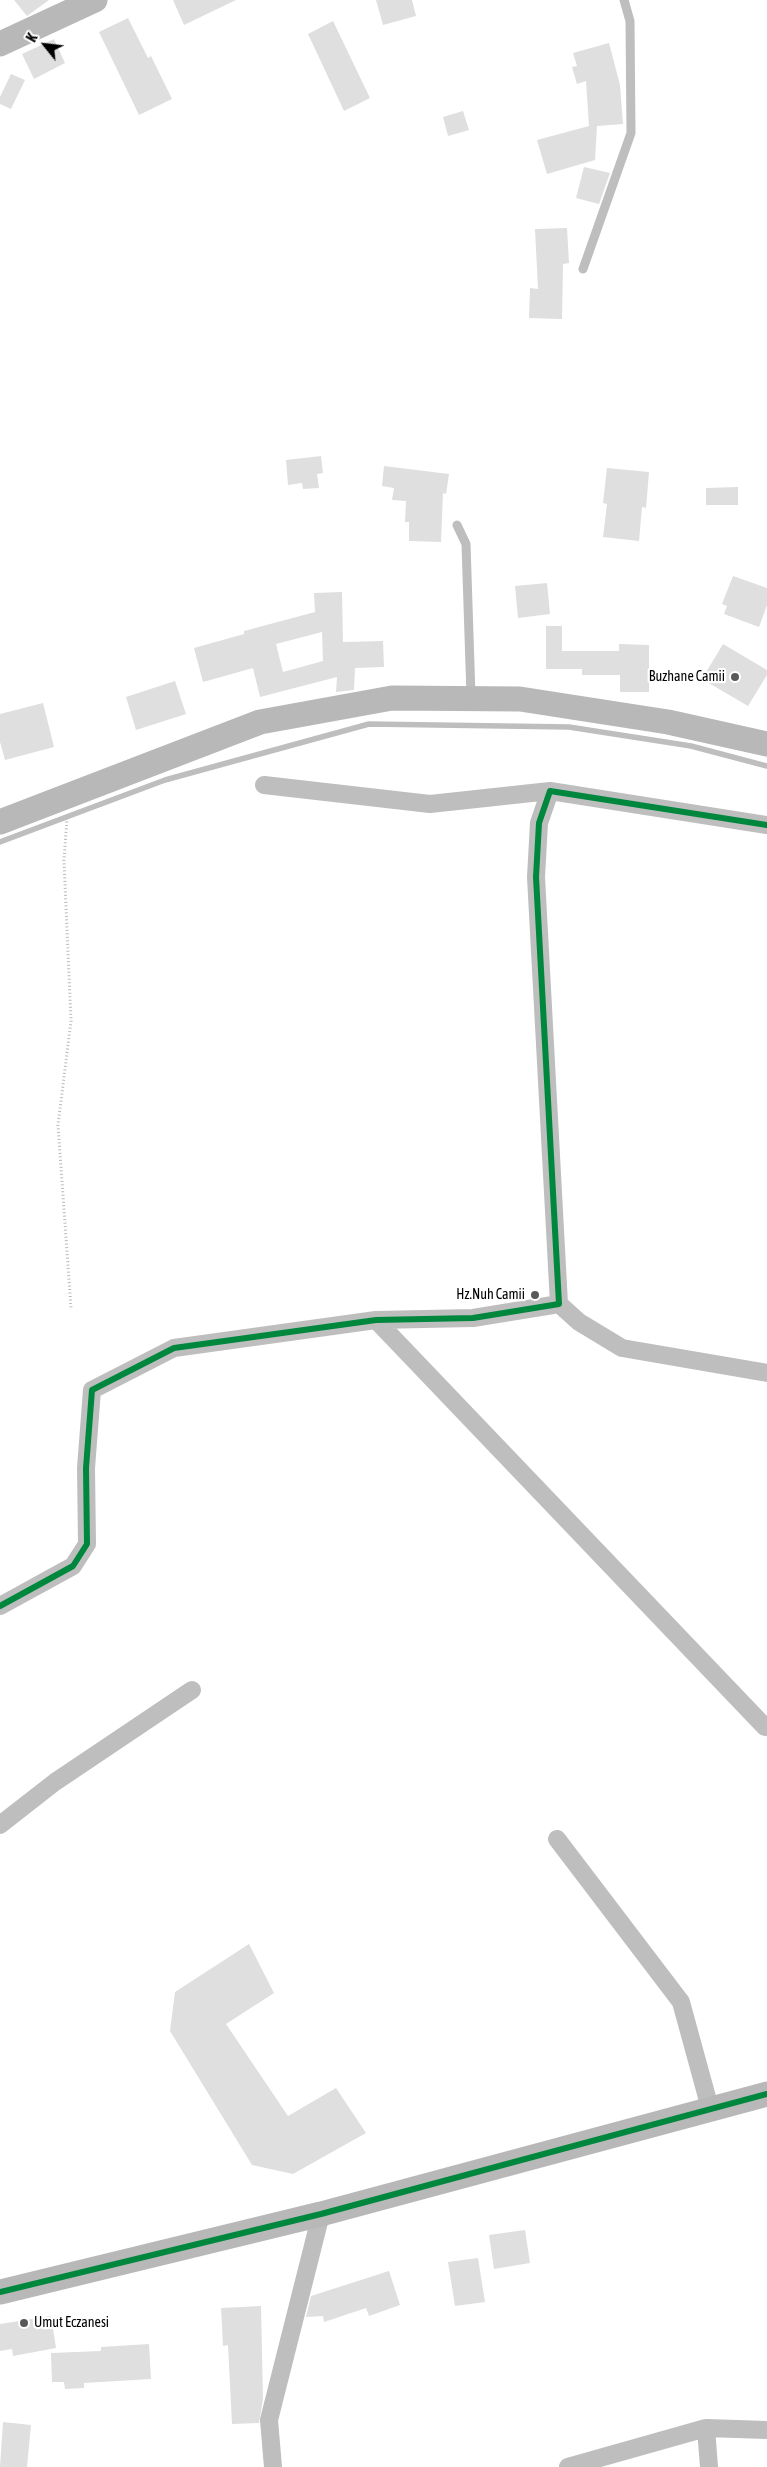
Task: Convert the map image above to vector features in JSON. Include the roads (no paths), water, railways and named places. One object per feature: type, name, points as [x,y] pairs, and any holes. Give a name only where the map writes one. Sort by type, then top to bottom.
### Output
[{"type":"street","points":[[0,44],[95,0]]},
{"type":"street","points":[[0,822],[260,722],[392,698],[520,700],[668,722],[767,744]]},
{"type":"street","points":[[264,785],[430,804],[550,791],[767,825]]},
{"type":"street","points":[[550,791],[539,823],[536,877],[559,1304],[579,1322],[622,1348],[767,1373]]},
{"type":"street","points":[[0,1606],[73,1566],[86,1544],[86,1468],[92,1390],[174,1348],[376,1320],[473,1318],[559,1304]]},
{"type":"street","points":[[376,1320],[765,1727]]},
{"type":"street","points":[[0,1825],[55,1782],[192,1690]]},
{"type":"street","points":[[557,1839],[681,2002],[710,2108]]},
{"type":"street","points":[[0,2292],[321,2214],[767,2094]]},
{"type":"street","points":[[273,2467],[269,2420],[321,2214]]},
{"type":"street","points":[[706,2428],[709,2467]]},
{"type":"street","points":[[568,2467],[706,2428],[767,2430]]},
{"type":"lane","points":[[583,270],[631,133],[630,21],[624,0]]},
{"type":"lane","points":[[457,525],[466,544],[471,699]]},
{"type":"waterway","points":[[0,842],[165,780],[369,724],[569,727],[691,746],[767,766]]},
{"type":"place","name":"Buzhane Camii","points":[[735,677]]},
{"type":"place","name":"Hz.Nuh Camii","points":[[535,1295]]},
{"type":"place","name":"Umut Eczanesi","points":[[24,2323]]}]
